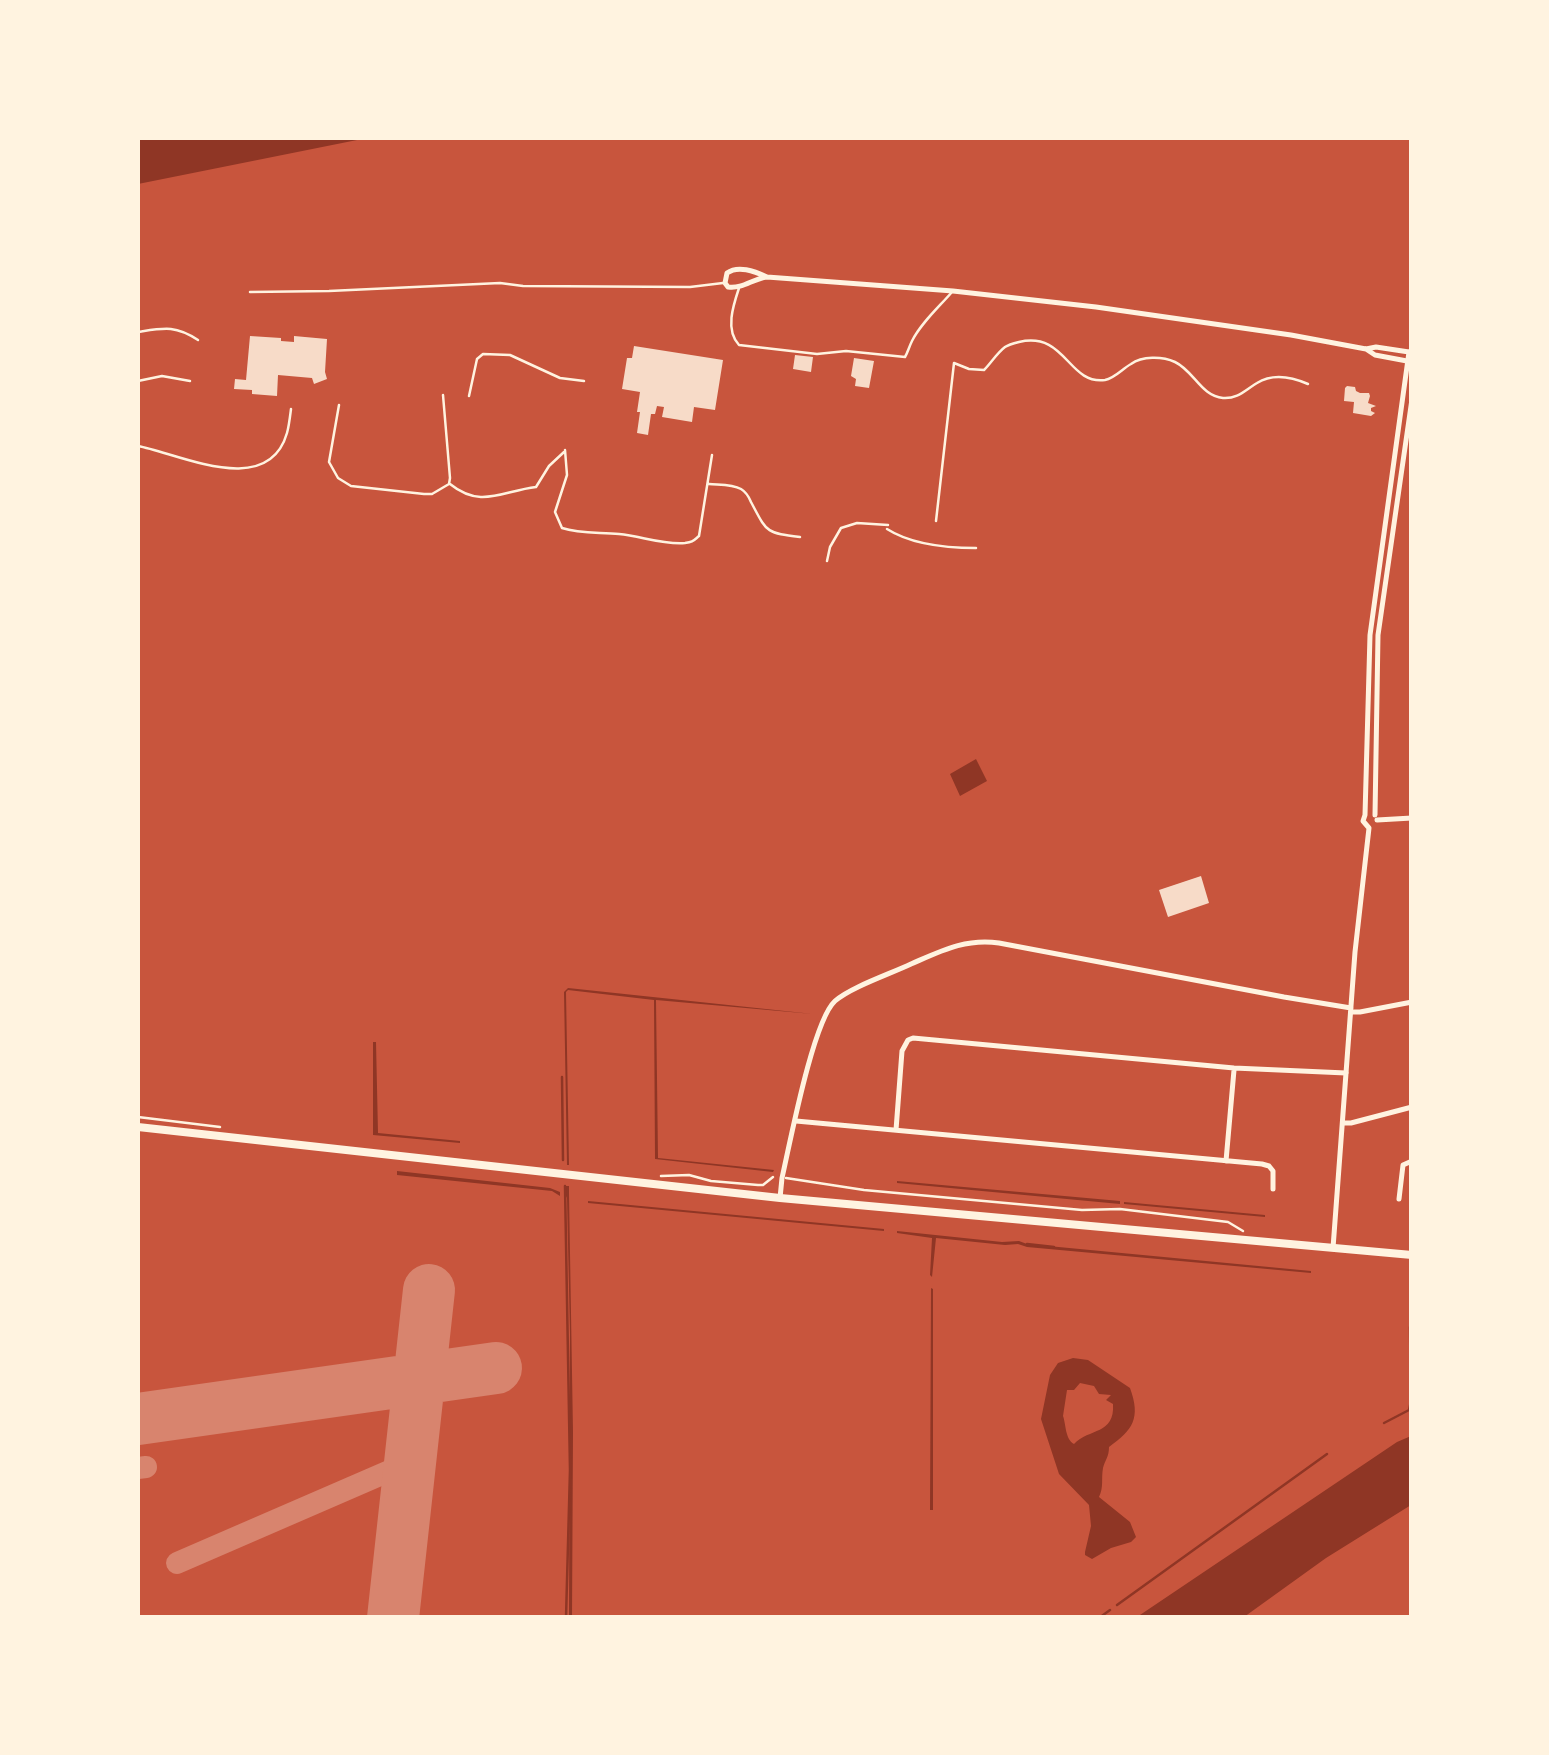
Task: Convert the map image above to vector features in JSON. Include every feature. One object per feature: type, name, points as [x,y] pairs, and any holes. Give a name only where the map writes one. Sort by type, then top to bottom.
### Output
[{"type":"main road","points":[[138,1128],[780,1198],[1412,1254]]},
{"type":"street","points":[[766,276],[739,288],[725,283],[726,274],[734,269],[766,276],[953,291],[1198,320],[1366,349],[1375,355],[1410,361]]},
{"type":"street","points":[[1366,349],[1376,346],[1410,352],[1370,635],[1363,823],[1369,828]]},
{"type":"street","points":[[1369,828],[1374,827],[1376,818],[1380,614],[1412,399]]},
{"type":"street","points":[[1365,816],[1370,813],[1376,818],[1412,818]]},
{"type":"street","points":[[1333,1248],[1369,828]]},
{"type":"street","points":[[780,1198],[820,1024],[827,1010],[843,996],[952,946],[966,942],[1000,943],[1360,1012],[1412,1002]]},
{"type":"street","points":[[896,1130],[902,1051],[913,1038],[1234,1068],[1347,1073]]},
{"type":"street","points":[[1226,1161],[1234,1068]]},
{"type":"street","points":[[1343,1122],[1412,1108]]},
{"type":"street","points":[[796,1121],[1269,1166],[1274,1176],[1273,1189]]},
{"type":"street","points":[[1399,1200],[1403,1165],[1412,1160]]},
{"type":"lane","points":[[250,292],[500,283],[690,287],[725,283]]},
{"type":"lane","points":[[739,288],[731,324],[732,336],[739,345],[817,354],[857,352],[892,358],[905,358],[918,332],[953,291]]},
{"type":"lane","points":[[138,332],[180,329],[198,340]]},
{"type":"lane","points":[[936,522],[954,363],[984,370],[1003,348],[1030,340],[1055,348],[1078,372],[1095,379],[1105,380],[1132,362],[1153,358],[1177,363],[1204,389],[1219,397],[1238,396],[1268,378],[1292,377],[1308,384]]},
{"type":"lane","points":[[469,396],[477,359],[482,354],[510,356],[560,378],[584,381]]},
{"type":"lane","points":[[138,381],[162,376],[190,381]]},
{"type":"lane","points":[[443,395],[448,483]]},
{"type":"lane","points":[[339,404],[329,462],[338,478],[351,486],[424,494],[432,494],[448,483]]},
{"type":"lane","points":[[138,446],[182,456],[201,466],[252,467],[278,450],[287,435],[291,409]]},
{"type":"lane","points":[[448,483],[472,498],[536,488],[549,466],[565,450],[567,475],[556,512],[562,528],[688,544],[699,536],[712,455]]},
{"type":"lane","points":[[707,484],[740,488],[767,530],[800,538]]},
{"type":"lane","points":[[827,562],[841,528],[857,523],[887,527],[911,540],[976,548]]},
{"type":"path","points":[[782,1178],[864,1190],[1063,1208],[1120,1209],[1228,1222],[1242,1230]]},
{"type":"shaded area","points":[[138,138],[367,138],[138,184]]},
{"type":"shaded area","points":[[976,759],[987,781],[960,796],[950,774]]},
{"type":"shaded area","points":[[568,988],[813,1014],[656,1000],[658,1158],[773,1172],[655,1159],[654,1000],[568,990],[567,1165],[564,992]]},
{"type":"shaded area","points":[[373,1042],[378,1133],[460,1143],[373,1135]]},
{"type":"shaded area","points":[[397,1171],[550,1188],[560,1192],[560,1196],[552,1191],[397,1175]]},
{"type":"shaded area","points":[[897,1183],[1120,1201],[1120,1204]]},
{"type":"shaded area","points":[[566,1186],[573,1432],[572,1618],[569,1617]]},
{"type":"shaded area","points":[[588,1203],[884,1229],[884,1231]]},
{"type":"shaded area","points":[[1124,1204],[1265,1215],[1265,1217]]},
{"type":"shaded area","points":[[897,1231],[1311,1273],[936,1238],[932,1277],[932,1238]]},
{"type":"shaded area","points":[[933,1289],[933,1510],[930,1510]]},
{"type":"shaded area","points":[[1073,1358],[1088,1360],[1130,1388],[1135,1407],[1129,1429],[1109,1447],[1099,1497],[1130,1522],[1136,1537],[1092,1559],[1085,1555],[1091,1526],[1089,1505],[1059,1474],[1041,1419],[1050,1375],[1058,1363]],"holes":[[[1080,1383],[1094,1386],[1099,1394],[1111,1395],[1106,1400],[1113,1404],[1113,1414],[1105,1426],[1074,1444],[1067,1435],[1063,1416],[1067,1390],[1074,1390]]]},
{"type":"shaded area","points":[[1411,1436],[1411,1505],[1326,1558],[1244,1617],[1137,1617],[1397,1442]]},
{"type":"building","points":[[250,336],[294,342],[294,336],[327,339],[327,379],[314,384],[312,378],[278,375],[277,396],[234,389],[235,379],[246,380]]},
{"type":"building","points":[[634,346],[723,360],[715,410],[694,407],[692,422],[662,417],[664,407],[657,406],[655,414],[651,414],[648,435],[637,433],[640,392],[622,389],[627,358],[632,358]]},
{"type":"building","points":[[795,355],[813,357],[811,372],[793,369]]},
{"type":"building","points":[[854,358],[874,361],[869,388],[855,386],[856,379],[851,376]]},
{"type":"building","points":[[1347,386],[1369,393],[1368,403],[1376,406],[1371,408],[1375,413],[1353,413],[1354,402],[1344,401]]},
{"type":"building","points":[[1201,876],[1209,903],[1168,917],[1159,890]]},
{"type":"waterway","points":[[562,1077],[563,1160]]},
{"type":"waterway","points":[[565,1186],[570,1470],[566,1618]]},
{"type":"waterway","points":[[1027,1244],[1054,1247]]},
{"type":"waterway","points":[[1384,1423],[1409,1410],[1410,1327]]},
{"type":"waterway","points":[[1117,1605],[1327,1454]]},
{"type":"waterway","points":[[1099,1618],[1110,1610]]},
{"type":"taxiway","points":[[177,1563],[410,1462]]},
{"type":"taxiway","points":[[138,1468],[146,1467]]},
{"type":"runway","points":[[393,1618],[429,1290]]},
{"type":"runway","points":[[138,1419],[496,1368]]}]
